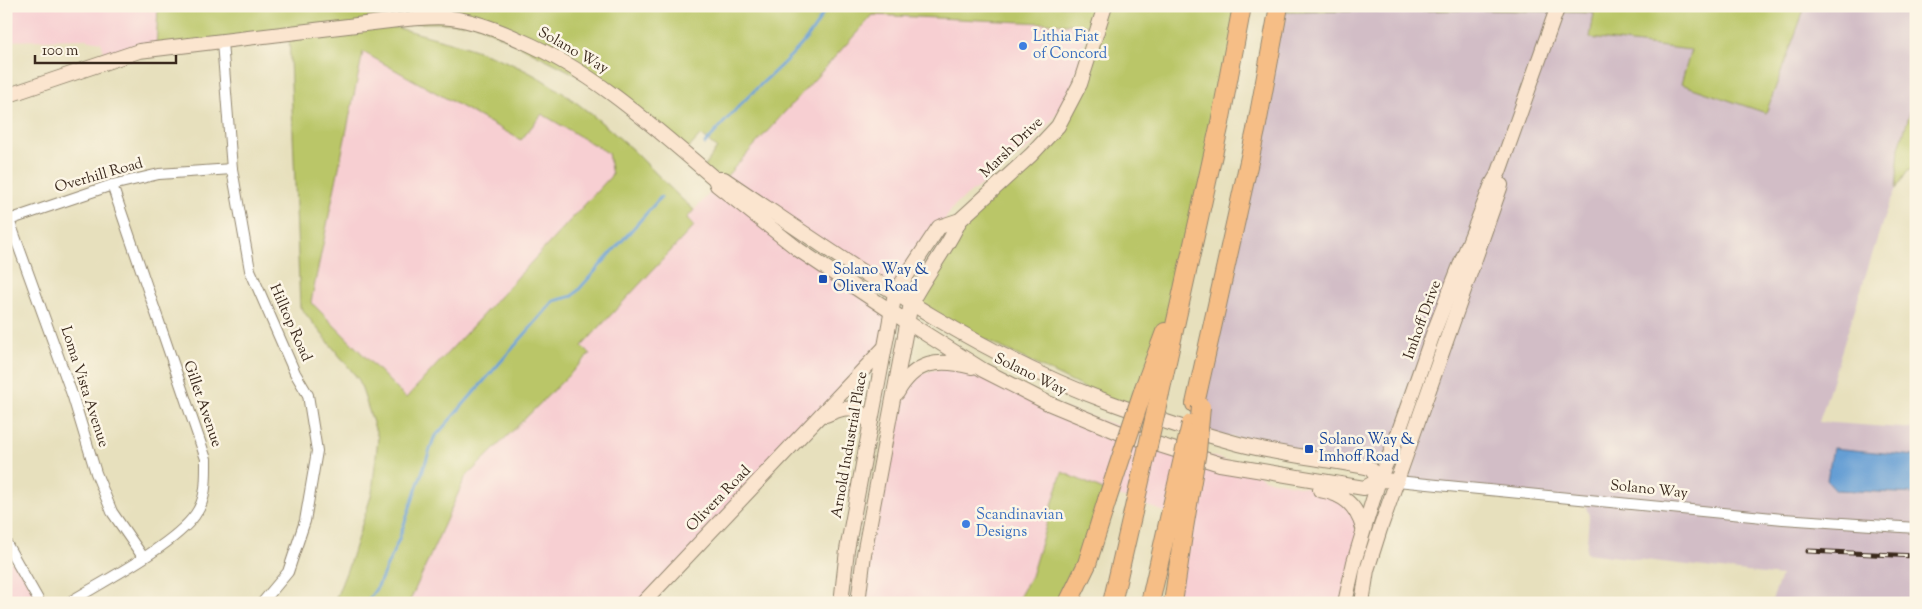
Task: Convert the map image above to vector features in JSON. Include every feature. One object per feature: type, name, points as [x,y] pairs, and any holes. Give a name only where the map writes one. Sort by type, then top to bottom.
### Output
[{"type":"highway","points":[[1112,603],[1133,512],[1152,391],[1154,357],[1179,302],[1222,114],[1242,6]]},
{"type":"highway","points":[[1150,603],[1176,525],[1198,406],[1204,362],[1256,130],[1279,6]]},
{"type":"highway","points":[[1068,603],[1087,564],[1107,500],[1152,391]]},
{"type":"highway","points":[[1173,603],[1176,525]]},
{"type":"street","name":"Marsh Drive","points":[[895,293],[939,228],[960,220],[1031,154],[1058,126],[1080,84],[1105,6]]},
{"type":"street","name":"Imhoff Drive","points":[[1345,603],[1363,528],[1379,480],[1394,445],[1433,334],[1492,184],[1499,172],[1557,8]]},
{"type":"street","name":"Solano Way","points":[[6,96],[139,51],[430,17],[475,23],[549,52],[582,71],[612,93],[715,179],[717,185],[769,228],[891,312],[983,370],[1048,403],[1118,432],[1220,464],[1364,488],[1379,480],[1397,481],[1783,519],[1916,528]]},
{"type":"street","name":"Hilltop Road","points":[[222,42],[232,169],[250,270],[295,373],[308,395],[317,451],[305,521],[288,572],[262,603]]},
{"type":"street","name":"Overhill Road","points":[[8,220],[112,185],[159,174],[232,169]]},
{"type":"street","name":"Imhoff Drive","points":[[1362,603],[1367,570],[1502,182],[1499,172]]},
{"type":"street","name":"Solano Way","points":[[715,179],[724,179],[895,293],[984,346],[1105,400],[1241,444],[1370,468],[1379,480]]},
{"type":"street","name":"Gillet Avenue","points":[[68,603],[180,532],[196,514],[206,490],[206,459],[112,185]]},
{"type":"street","name":"Loma Vista Avenue","points":[[8,220],[74,397],[96,473],[112,512],[143,557]]},
{"type":"street","name":"Marsh Drive","points":[[911,303],[925,276],[952,238],[960,220]]},
{"type":"street","name":"Arnold Industrial Place","points":[[840,603],[847,550],[895,293]]},
{"type":"street","points":[[858,603],[864,554],[911,303]]},
{"type":"street","name":"Olivera Road","points":[[643,603],[884,349]]},
{"type":"street","points":[[892,402],[906,377],[928,364],[959,364],[983,370]]},
{"type":"street","points":[[818,418],[848,407],[859,411],[870,423]]},
{"type":"street","points":[[1254,470],[1264,479],[1336,493],[1349,501],[1359,514],[1363,528]]},
{"type":"street","points":[[6,544],[40,603]]},
{"type":"shaded area","points":[[6,6],[158,6],[156,49],[106,62],[101,42],[86,39],[6,41]]},
{"type":"shaded area","points":[[1803,6],[1916,6],[1916,93],[1899,148],[1896,189],[1886,211],[1819,422],[1916,429],[1916,603],[1771,603],[1781,576],[1586,553],[1589,516],[1584,500],[1397,481],[1502,182],[1379,480],[1370,468],[1190,428],[1278,12],[1491,10],[1595,13],[1590,38],[1691,50],[1803,13]]},
{"type":"shaded area","points":[[873,15],[1087,25],[1081,57],[1072,85],[1056,115],[1031,146],[955,205],[895,293],[724,179]]},
{"type":"shaded area","points":[[363,52],[522,140],[542,113],[608,153],[612,176],[406,398],[311,302]]},
{"type":"shaded area","points":[[717,185],[891,312],[884,349],[643,603],[409,603],[465,478],[590,355],[582,346],[694,226],[687,218]]},
{"type":"shaded area","points":[[959,364],[1048,403],[1254,470],[1264,479],[1336,493],[1363,528],[1345,603],[1173,603],[1185,519],[1110,493],[1031,576],[1016,603],[858,603],[892,402],[906,377]]},
{"type":"shaded area","points":[[16,561],[40,603],[6,603],[6,563]]},
{"type":"green space","points":[[158,6],[1242,6],[1179,302],[1135,413],[911,303],[952,238],[1058,126],[1101,21],[1087,25],[873,15],[724,179],[703,169],[717,148],[701,135],[684,153],[612,93],[475,23],[379,23],[483,52],[541,79],[579,104],[603,124],[637,154],[694,210],[687,218],[694,226],[582,346],[590,354],[465,478],[409,603],[334,603],[349,565],[372,493],[378,438],[359,380],[300,307],[289,34],[156,49]],"holes":[[[363,52],[521,140],[542,114],[608,153],[612,175],[406,398],[311,302]]]},
{"type":"green space","points":[[1279,6],[1803,6],[1803,13],[1766,113],[1681,84],[1691,50],[1590,38],[1594,13],[1491,10],[1278,12]]},
{"type":"green space","points":[[1916,93],[1916,167],[1907,172],[1896,189],[1899,148]]},
{"type":"green space","points":[[1062,472],[1110,493],[1068,603],[1016,603],[1031,576]]},
{"type":"water","points":[[1833,448],[1916,456],[1916,494],[1836,490],[1827,480]]},
{"type":"waterway","points":[[705,144],[740,105],[804,42],[813,31],[826,6]]},
{"type":"waterway","points":[[366,603],[378,586],[399,539],[434,438],[554,301],[573,296],[661,197]]},
{"type":"railway","points":[[1808,551],[1916,556]]},
{"type":"place","name":"Lithia Fiat of Concord","points":[[1023,46]]},
{"type":"place","name":"Solano Way & Olivera Road","points":[[823,279]]},
{"type":"place","name":"Solano Way & Imhoff Road","points":[[1309,449]]},
{"type":"place","name":"Scandinavian Designs","points":[[966,524]]}]
